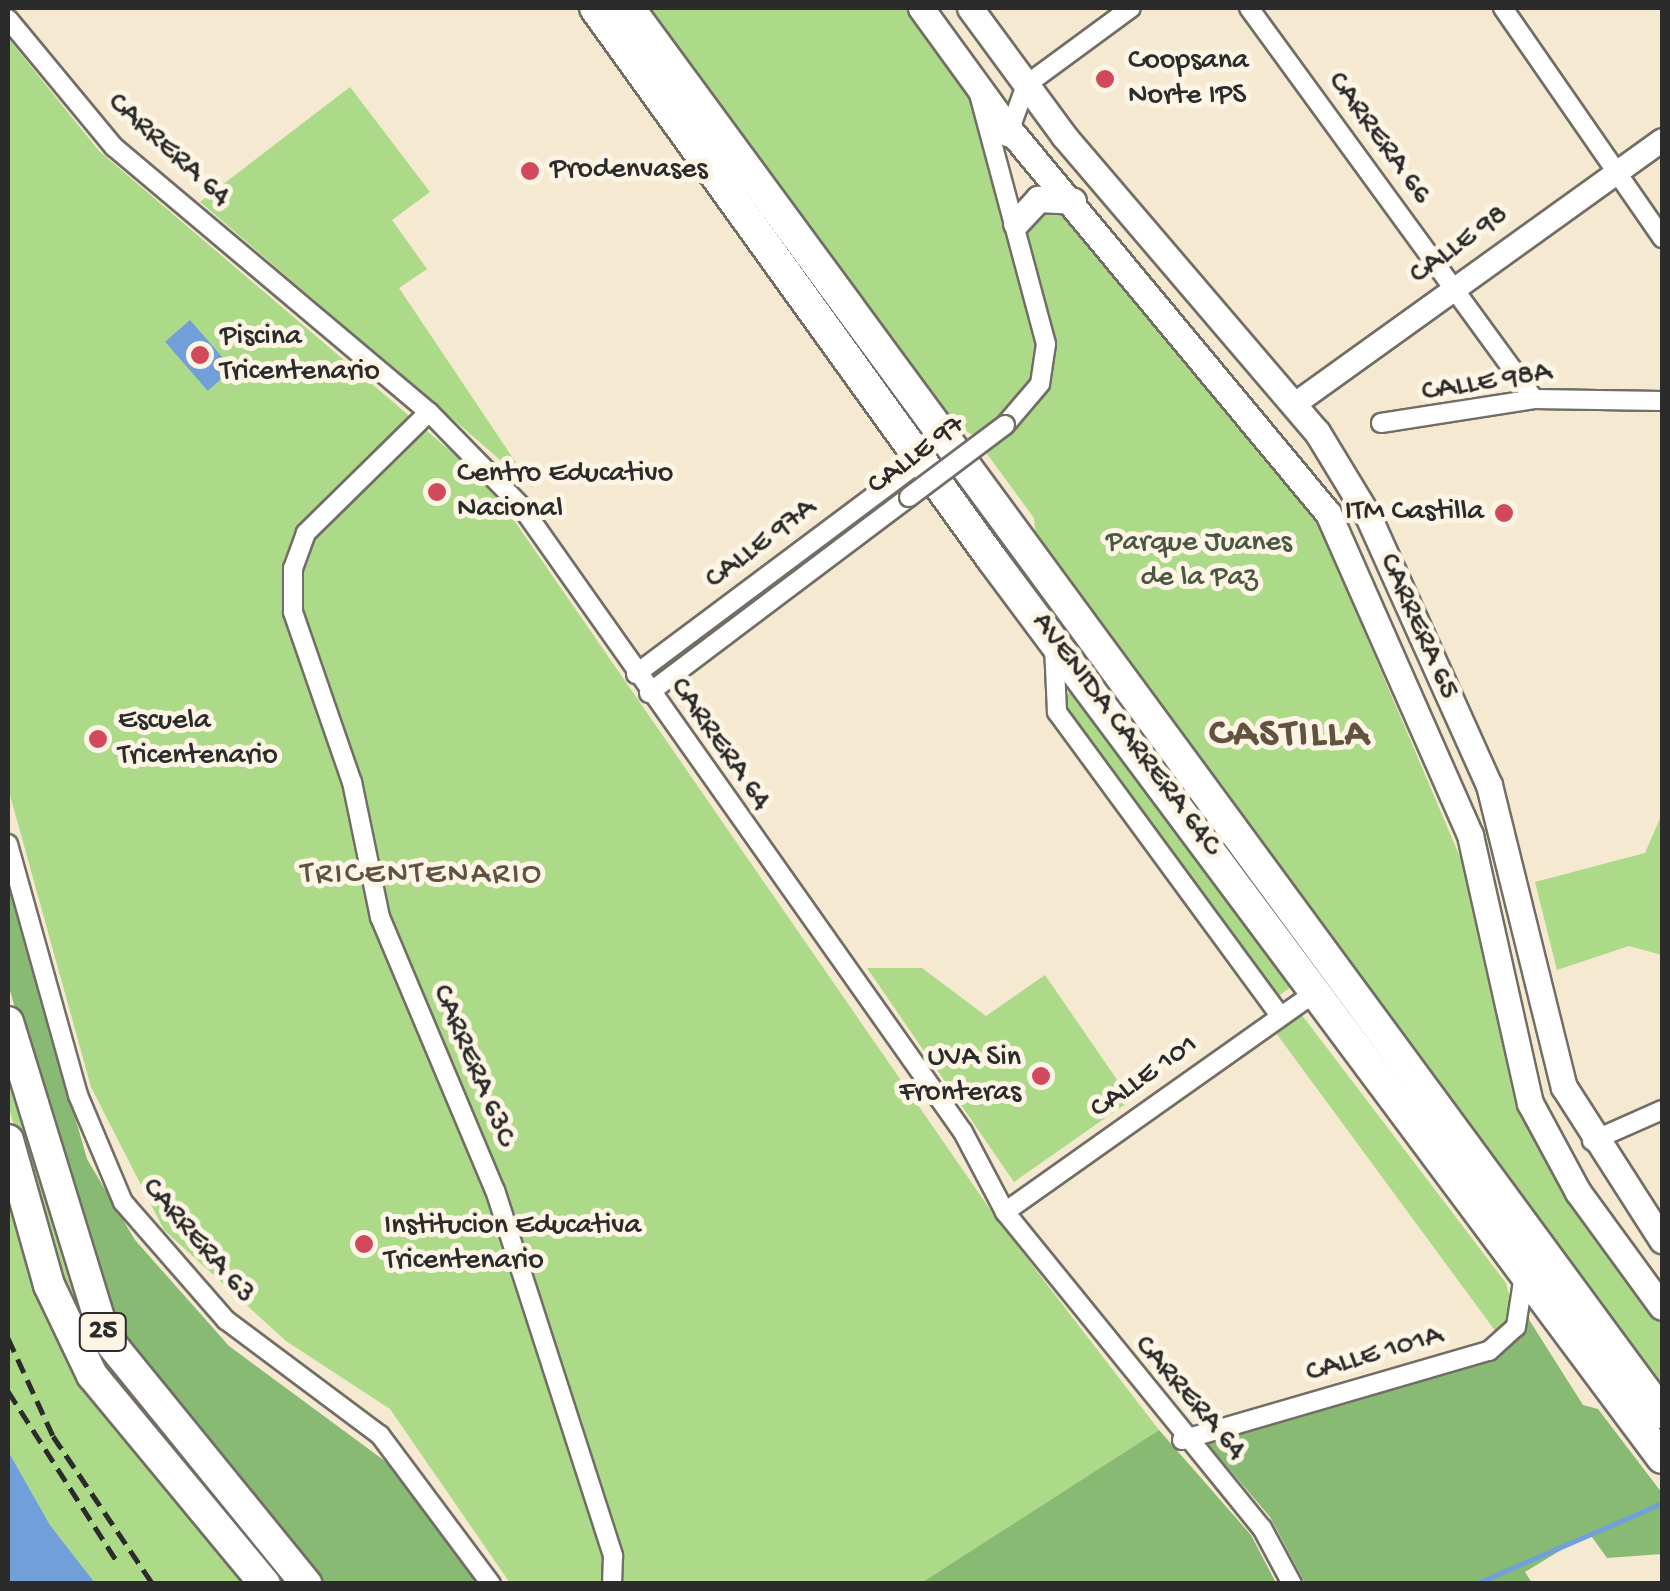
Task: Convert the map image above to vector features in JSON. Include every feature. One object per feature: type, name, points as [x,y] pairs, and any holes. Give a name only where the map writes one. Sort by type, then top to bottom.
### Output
[{"type":"main road","name":"AVENIDA CARRERA 64C","points":[[595,8],[1054,640],[1318,990],[1662,1458]]},
{"type":"main road","name":"AVENIDA CARRERA 64C","points":[[629,8],[1660,1407]]},
{"type":"main road","name":"CARRERA 65","points":[[922,8],[1009,129],[1328,513],[1470,835],[1530,1103],[1578,1192],[1662,1306]]},
{"type":"main road","name":"CARRERA 65","points":[[970,8],[1026,85],[1294,404],[1368,516],[1489,785],[1554,1058],[1592,1140],[1662,1240]]},
{"type":"main road","points":[[955,54],[1026,85]]},
{"type":"main road","points":[[1016,223],[1038,199],[1072,201]]},
{"type":"main road","name":"25","points":[[8,1022],[104,1335],[306,1584]]},
{"type":"main road","name":"25","points":[[8,1140],[50,1285],[92,1375],[265,1584]]},
{"type":"street","points":[[1026,85],[1131,8]]},
{"type":"street","name":"CARRERA 66","points":[[1249,8],[1534,399]]},
{"type":"street","points":[[1503,8],[1662,238]]},
{"type":"street","name":"CARRERA 64","points":[[8,20],[114,147],[430,412],[521,506],[649,693],[963,1132],[1005,1212],[1182,1440],[1262,1528],[1292,1584]]},
{"type":"street","name":"CALLE 97","points":[[649,693],[1005,424],[1032,397],[1047,357],[1016,223],[976,84]]},
{"type":"street","name":"CALLE 97","points":[[1003,176],[1009,129],[1026,85]]},
{"type":"street","name":"CALLE 98","points":[[1294,404],[1662,140]]},
{"type":"street","name":"CALLE 98A","points":[[1381,423],[1534,399],[1662,401]]},
{"type":"street","name":"CARRERA 63C","points":[[430,412],[324,508],[293,568],[293,612],[352,782],[380,917],[495,1190],[613,1556],[612,1584]]},
{"type":"street","name":"CALLE 97A","points":[[636,674],[922,460]]},
{"type":"street","points":[[1054,640],[1057,712],[1280,1016]]},
{"type":"street","name":"CARRERA 63","points":[[8,844],[78,1095],[123,1202],[226,1320],[380,1435],[491,1584]]},
{"type":"street","name":"CALLE 101","points":[[1005,1212],[1318,990]]},
{"type":"street","points":[[1592,1140],[1662,1110]]},
{"type":"street","name":"CALLE 101A","points":[[1182,1440],[1488,1350],[1523,1310],[1523,1266]]},
{"type":"green space","name":"Parque Juanes de la Paz","points":[[647,8],[906,8],[970,98],[1008,218],[1057,203],[1307,497],[1466,871],[1528,1129],[1583,1224],[1662,1322],[1662,1388],[1038,554],[1034,518],[974,436],[935,411]]},
{"type":"green space","points":[[8,38],[99,151],[489,484],[996,1218],[1159,1430],[921,1583],[510,1583],[390,1409],[286,1341],[164,1230],[91,1087],[8,788]]},
{"type":"green space","points":[[350,87],[430,192],[392,220],[427,269],[399,288],[533,488],[200,202]]},
{"type":"green space","points":[[1075,689],[1291,987],[1270,1002],[1054,704]]},
{"type":"green space","points":[[1662,814],[1662,955],[1629,946],[1557,970],[1535,882],[1645,853]]},
{"type":"green space","points":[[8,881],[87,1159],[135,1240],[229,1346],[393,1467],[477,1583],[321,1583],[158,1397],[108,1311],[55,1155],[8,983]]},
{"type":"green space","points":[[867,968],[922,968],[986,1016],[1045,975],[1131,1100],[1014,1182]]},
{"type":"green space","points":[[1301,1014],[1506,1283],[1512,1305],[1499,1336],[1276,1033]]},
{"type":"green space","points":[[8,1050],[296,1583],[273,1583],[129,1412],[54,1272],[8,1104]]},
{"type":"green space","points":[[8,1170],[94,1400],[246,1583],[95,1583],[50,1525],[8,1451]]},
{"type":"green space","points":[[1528,1318],[1583,1405],[1598,1409],[1662,1493],[1662,1554],[1607,1558],[1589,1533],[1525,1572],[1532,1583],[1305,1583],[1270,1517],[1207,1443],[1500,1356]]},
{"type":"green space","points":[[1159,1430],[1251,1535],[1276,1583],[921,1583]]},
{"type":"water","name":"Piscina Tricentenario","points":[[190,320],[233,369],[208,391],[165,342]]},
{"type":"water","points":[[8,1451],[50,1525],[95,1583],[8,1583]]},
{"type":"waterway","points":[[1475,1584],[1660,1504]]},
{"type":"railway","points":[[8,1338],[53,1436],[153,1584]]},
{"type":"railway","points":[[8,1391],[118,1563]]},
{"type":"place","name":"Coopsana Norte IPS","points":[[1105,79]]},
{"type":"place","name":"Prodenvases","points":[[530,171]]},
{"type":"place","name":"Piscina Tricentenario","points":[[200,355]]},
{"type":"place","name":"Centro Educativo Nacional","points":[[437,492]]},
{"type":"place","name":"ITM Castilla","points":[[1504,513]]},
{"type":"place","name":"Escuela Tricentenario","points":[[98,739]]},
{"type":"place","name":"UVA Sin Fronteras","points":[[1041,1076]]},
{"type":"place","name":"Institucion Educativa Tricentenario","points":[[364,1244]]},
{"type":"district","name":"CASTILLA","points":[[1290,736]]},
{"type":"district","name":"TRICENTENARIO","points":[[422,875]]}]
